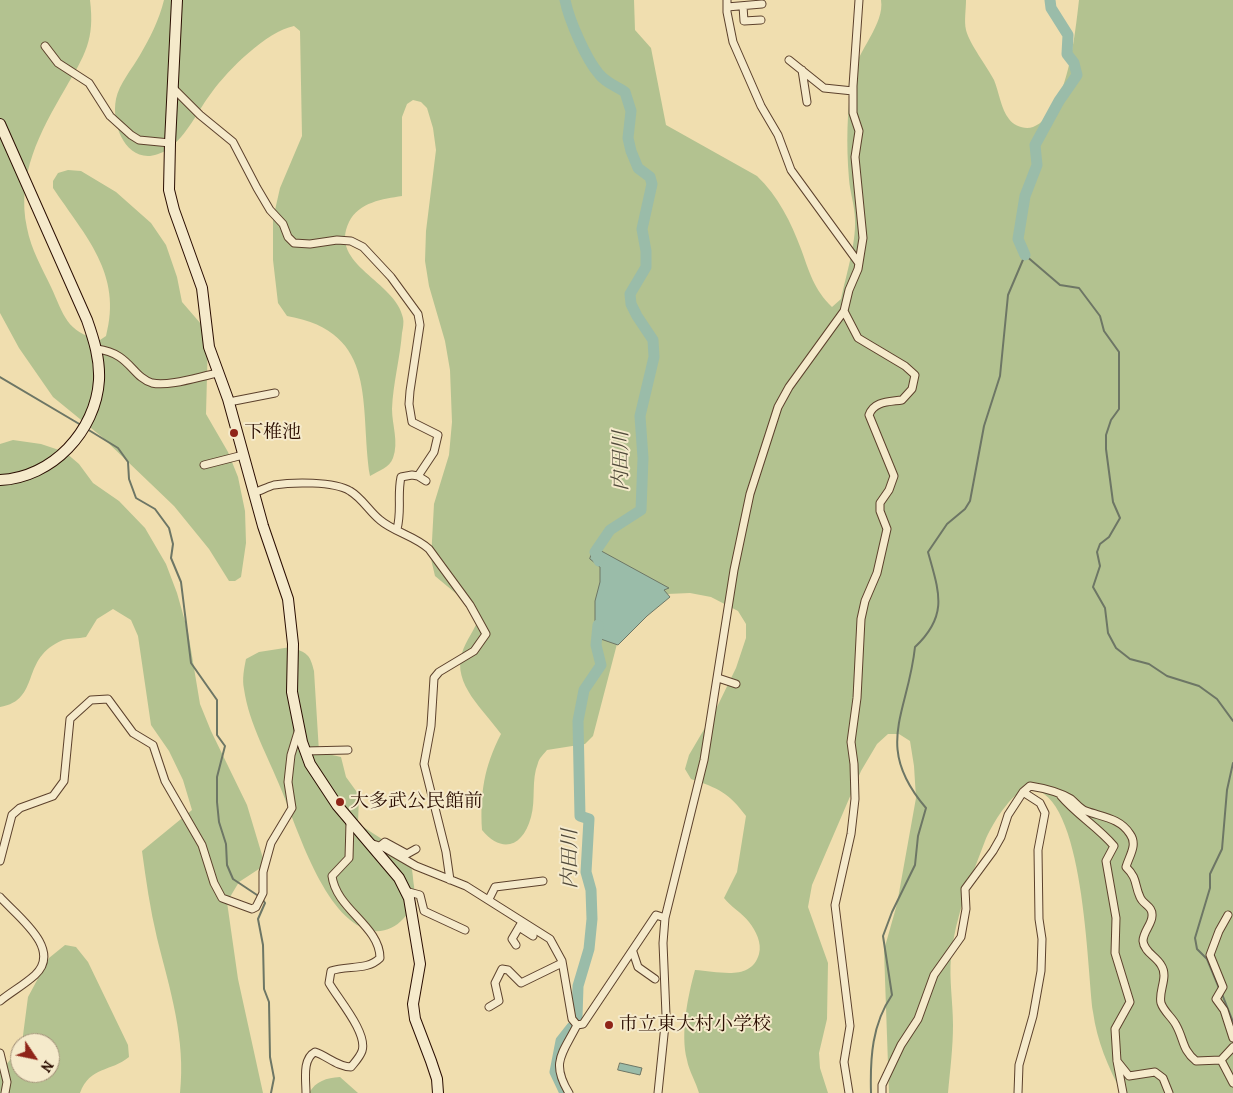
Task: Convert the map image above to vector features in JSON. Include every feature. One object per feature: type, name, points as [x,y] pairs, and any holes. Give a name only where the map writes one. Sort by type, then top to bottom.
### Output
[{"type":"street","points":[[177,0],[169,190],[174,210],[202,288],[210,347],[229,402],[253,493],[288,599],[293,644],[292,692],[299,731],[310,764],[350,824],[399,878],[406,892],[414,923],[420,964],[413,1004],[415,1019],[437,1079],[438,1093]]},
{"type":"street","points":[[658,1093],[666,1015],[663,943],[665,918],[704,760],[739,543],[750,494],[778,407],[789,387],[844,311],[863,238],[855,157],[859,131],[853,113],[859,0]]},
{"type":"street","points":[[762,4],[743,6],[727,3],[734,42],[761,106],[778,135],[791,170],[858,262]]},
{"type":"street","points":[[743,6],[744,21],[761,20]]},
{"type":"street","points":[[45,46],[58,63],[89,83],[110,116],[131,135],[139,140],[170,143]]},
{"type":"street","points":[[789,60],[824,88],[853,91]]},
{"type":"street","points":[[802,70],[807,102]]},
{"type":"street","points":[[174,89],[200,115],[233,142],[270,210],[283,224],[288,237],[294,243],[310,244],[337,240],[351,241],[363,247],[391,277],[418,314],[420,325],[412,366],[409,404],[412,422],[438,435],[434,452],[418,476]]},
{"type":"street","points":[[0,124],[87,320],[96,349],[99,379],[93,409],[84,429],[70,447],[53,461],[36,471],[3,480]]},
{"type":"street","points":[[844,311],[858,338],[905,366],[915,375],[912,389],[902,400],[879,403],[871,408],[868,415],[894,476],[889,490],[880,503],[880,511],[887,529],[877,573],[865,601],[861,619],[857,698],[851,742],[855,799],[851,834],[835,905],[850,1026],[844,1062],[849,1093]]},
{"type":"street","points":[[96,349],[110,351],[125,359],[146,380],[161,384],[218,373]]},
{"type":"street","points":[[229,402],[275,393]]},
{"type":"street","points":[[204,466],[243,455]]},
{"type":"street","points":[[397,529],[401,512],[398,491],[401,477],[412,475],[426,481]]},
{"type":"street","points":[[253,493],[272,486],[290,483],[322,484],[348,489],[361,499],[380,521],[429,549],[470,605],[486,634],[474,651],[439,672],[434,678],[431,726],[424,764],[444,845],[450,880]]},
{"type":"street","points":[[718,678],[736,684]]},
{"type":"street","points":[[0,861],[12,815],[20,808],[54,796],[64,781],[70,719],[91,700],[108,699],[133,733],[153,745],[164,781],[202,845],[214,884],[222,898],[252,909],[256,907],[261,898],[263,872],[271,842],[292,808],[288,782],[291,755],[299,731]]},
{"type":"street","points":[[305,751],[348,750]]},
{"type":"street","points":[[882,1093],[882,1085],[901,1045],[918,1019],[934,976],[961,937],[966,909],[965,889],[993,851],[1001,837],[1008,815],[1023,792],[1030,786],[1059,794],[1072,800],[1084,811],[1100,814],[1119,823],[1131,835],[1134,848],[1126,867],[1135,876],[1140,899],[1151,909],[1152,916],[1143,939],[1145,948],[1162,966],[1164,983],[1160,1001],[1176,1025],[1180,1040],[1189,1056],[1196,1061],[1221,1060],[1233,1047]]},
{"type":"street","points":[[1018,1093],[1019,1065],[1033,1016],[1041,971],[1042,940],[1039,919],[1038,850],[1045,813],[1040,803],[1023,792]]},
{"type":"street","points":[[1059,794],[1076,814],[1106,837],[1114,846],[1106,861],[1116,918],[1115,953],[1130,1002],[1116,1029],[1117,1061],[1123,1093]]},
{"type":"street","points":[[306,1093],[307,1062],[310,1054],[315,1052],[325,1055],[343,1067],[350,1067],[362,1051],[363,1041],[355,1022],[329,983],[331,972],[339,968],[374,964],[380,958],[380,950],[365,926],[337,895],[334,887],[332,876],[350,858],[350,824]]},
{"type":"street","points":[[366,842],[380,846],[416,866],[466,886],[489,899],[533,936]]},
{"type":"street","points":[[380,846],[385,842],[407,854],[416,849]]},
{"type":"street","points":[[489,899],[495,887],[543,881]]},
{"type":"street","points":[[406,892],[420,895],[424,911],[465,930]]},
{"type":"street","points":[[0,897],[40,941],[45,958],[42,967],[36,975],[0,1001]]},
{"type":"street","points":[[1228,915],[1219,931],[1210,955],[1223,987],[1216,998],[1224,1010],[1233,1038]]},
{"type":"street","points":[[569,1093],[561,1080],[559,1063],[565,1043],[577,1025],[583,1024],[656,916],[665,918]]},
{"type":"street","points":[[516,945],[512,939],[521,924]]},
{"type":"street","points":[[521,924],[550,939],[562,963],[572,1020],[577,1025]]},
{"type":"street","points":[[633,952],[638,967],[655,979]]},
{"type":"street","points":[[489,1007],[499,1001],[495,983],[502,969],[508,970],[521,983],[562,963]]},
{"type":"street","points":[[0,1053],[7,1082],[6,1093]]},
{"type":"street","points":[[1221,1060],[1233,1082]]},
{"type":"street","points":[[1117,1061],[1129,1076],[1155,1072],[1163,1078],[1169,1093]]},
{"type":"shaded area","points":[[0,0],[90,0],[91,26],[87,47],[47,122],[32,155],[25,190],[24,209],[27,228],[37,258],[63,314],[73,327],[80,332],[100,340],[106,336],[110,314],[109,293],[105,275],[98,257],[88,240],[53,188],[53,181],[58,173],[68,170],[81,171],[116,192],[151,223],[166,245],[177,277],[182,302],[201,324],[208,339],[206,414],[228,452],[238,477],[245,511],[246,543],[241,577],[235,581],[229,581],[209,549],[174,506],[102,437],[53,397],[19,348],[0,313]]},
{"type":"shaded area","points":[[164,0],[634,0],[635,30],[651,48],[666,125],[757,176],[765,184],[778,201],[788,219],[816,287],[832,307],[841,299],[855,229],[848,153],[850,89],[859,57],[879,18],[881,0],[966,0],[965,23],[968,36],[994,80],[1006,115],[1014,124],[1027,128],[1033,127],[1045,119],[1062,90],[1072,51],[1079,0],[1233,0],[1233,1093],[1122,1093],[1104,1054],[1097,1033],[1093,1012],[1085,924],[1073,850],[1062,819],[1048,797],[1030,789],[1023,790],[1010,801],[992,826],[974,869],[960,912],[951,957],[953,1034],[948,1093],[889,1093],[884,950],[897,904],[916,798],[910,741],[899,734],[888,734],[877,744],[861,771],[812,885],[808,907],[828,963],[827,1019],[819,1053],[820,1068],[828,1093],[699,1093],[688,1064],[684,1038],[688,1003],[695,970],[723,973],[741,972],[755,963],[760,950],[756,933],[749,922],[724,898],[737,872],[746,816],[722,792],[691,779],[685,769],[689,755],[716,709],[736,668],[746,638],[746,624],[738,611],[711,597],[690,593],[667,594],[651,598],[617,644],[593,736],[585,744],[547,750],[539,759],[535,776],[531,817],[523,835],[511,844],[504,844],[490,838],[482,830],[484,780],[501,734],[471,696],[461,675],[462,653],[479,617],[465,601],[435,576],[431,559],[434,504],[449,455],[452,422],[450,370],[445,341],[429,286],[425,261],[426,231],[436,150],[433,128],[427,108],[421,102],[413,100],[407,104],[402,117],[402,196],[372,203],[359,210],[349,222],[345,237],[348,250],[355,262],[389,293],[398,305],[403,320],[392,409],[395,452],[389,464],[370,476],[363,399],[359,376],[351,355],[338,338],[317,325],[287,316],[278,303],[273,260],[273,219],[280,188],[302,136],[300,31],[294,26],[260,43],[219,83],[187,130],[175,144],[155,155],[144,156],[134,152],[126,145],[120,135],[115,111],[116,99],[123,82],[151,35]]},
{"type":"shaded area","points":[[13,440],[41,444],[65,452],[79,464],[93,483],[119,501],[145,528],[166,564],[177,593],[188,632],[200,704],[247,805],[265,865],[239,882],[227,902],[238,979],[263,1093],[180,1093],[181,1053],[179,1034],[172,996],[152,916],[142,851],[192,810],[183,780],[169,751],[151,725],[138,636],[131,620],[113,609],[97,619],[86,637],[63,640],[49,648],[40,657],[21,696],[13,703],[0,707],[0,444]]},
{"type":"shaded area","points":[[594,547],[669,588],[664,590],[670,597],[647,616],[618,645],[595,637],[595,601],[600,582],[600,567],[590,559]]},
{"type":"shaded area","points":[[291,647],[307,655],[313,665],[319,752],[341,757],[346,777],[359,795],[358,823],[396,849],[408,862],[412,870],[415,891],[413,904],[410,911],[400,922],[388,929],[369,930],[353,922],[339,908],[326,890],[304,847],[250,715],[243,685],[246,659],[259,652]]},
{"type":"shaded area","points":[[65,945],[76,947],[88,962],[128,1045],[129,1057],[89,1078],[80,1093],[0,1093],[0,1072],[10,1060],[10,1083],[60,1083],[60,1033],[23,1033],[28,997],[49,958]]},
{"type":"shaded area","points":[[620,1063],[642,1068],[640,1075],[618,1070]]},
{"type":"shaded area","points":[[340,1077],[358,1093],[309,1093],[322,1081]]},
{"type":"waterway","name":"内田川","points":[[565,0],[579,39],[594,67],[605,80],[625,92],[631,111],[628,138],[631,151],[638,168],[650,177],[652,184],[642,229],[646,251],[646,267],[630,294],[631,304],[653,340],[654,357],[640,416],[643,458],[641,510],[610,530],[595,552],[599,561]]},
{"type":"waterway","points":[[1025,255],[1018,239],[1025,196],[1037,165],[1035,145],[1059,101],[1077,75],[1074,63],[1067,54],[1068,35],[1051,8],[1050,0]]},
{"type":"waterway","points":[[871,1093],[872,1054],[876,1030],[885,1006],[892,995],[883,936],[892,912],[915,865],[918,836],[926,808],[910,786],[901,766],[897,747],[901,711],[915,647],[926,635],[937,613],[938,591],[928,552],[947,524],[965,509],[970,501],[984,426],[1000,376],[1008,295],[1025,255],[1060,285],[1079,288],[1100,316],[1104,331],[1119,352],[1119,409],[1111,420],[1106,435],[1106,449],[1113,502],[1120,518],[1109,537],[1100,544],[1097,552],[1100,566],[1093,587],[1105,608],[1108,633],[1116,648],[1130,659],[1149,664],[1167,676],[1199,686],[1217,699],[1233,721]]},
{"type":"waterway","points":[[0,377],[81,425]]},
{"type":"waterway","points":[[87,429],[118,448],[128,462],[129,479],[136,498],[155,509],[169,528],[173,544],[171,558],[181,582],[191,663],[217,700],[217,735],[225,746],[217,777],[217,802],[219,822],[226,844],[227,865],[233,879],[260,897]]},
{"type":"waterway","name":"内田川","points":[[577,1017],[578,986],[589,949],[592,919],[591,890],[586,872],[589,819],[580,816],[578,721],[584,690],[601,665],[596,645],[598,625]]},
{"type":"waterway","points":[[1219,988],[1207,959],[1197,949],[1195,938],[1210,888],[1210,874],[1222,849],[1227,790],[1233,763]]},
{"type":"waterway","points":[[263,900],[265,903],[258,919],[263,945],[264,989],[269,1002],[270,1057],[274,1078],[271,1093]]},
{"type":"waterway","points":[[1222,994],[1233,1022]]},
{"type":"waterway","name":"内田川","points":[[565,1093],[555,1072],[561,1041],[572,1027]]},
{"type":"place","name":"下椎池","points":[[234,433]]},
{"type":"place","name":"大多武公民館前","points":[[340,802]]},
{"type":"place","name":"市立東大村小学校","points":[[609,1025]]}]
